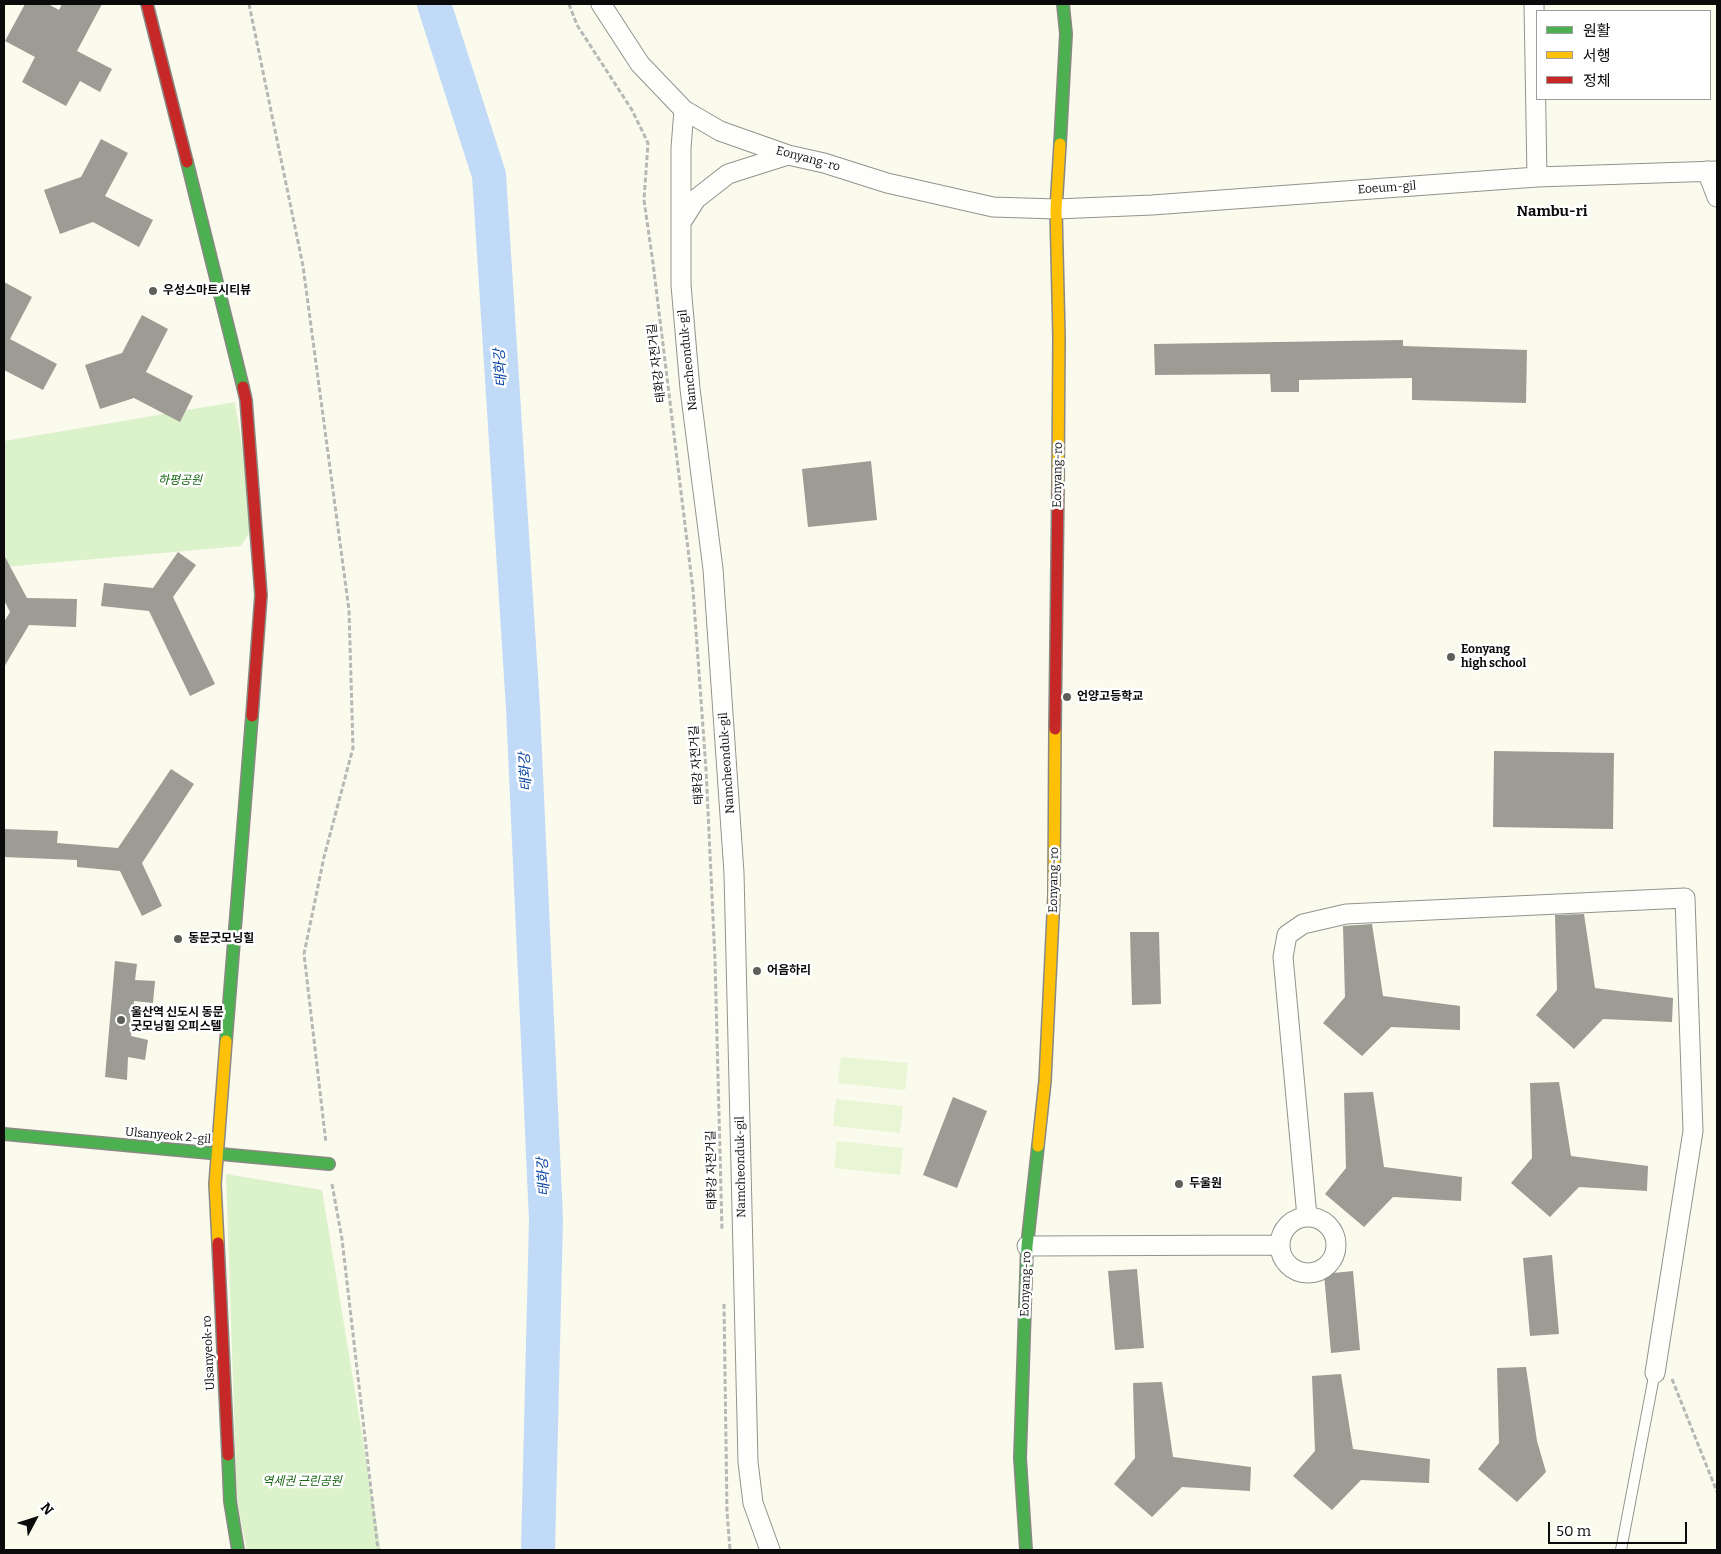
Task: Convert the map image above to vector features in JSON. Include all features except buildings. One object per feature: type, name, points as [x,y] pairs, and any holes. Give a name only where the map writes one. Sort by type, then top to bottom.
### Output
[{"type":"street","name":"Ulsanyeok-ro","points":[[147,4],[246,400],[261,595],[215,1184],[230,1501],[238,1550]]},
{"type":"street","points":[[601,4],[640,64],[684,110]]},
{"type":"street","name":"Eonyang-ro","points":[[1026,1550],[1020,1458],[1027,1246],[1045,1081],[1054,895],[1060,337],[1056,209],[1066,34],[1063,4]]},
{"type":"street","points":[[1534,4],[1537,177]]},
{"type":"street","name":"Eonyang-ro","points":[[684,110],[720,131],[788,155],[824,163],[887,182],[993,207],[1056,209]]},
{"type":"street","name":"Namcheonduk-gil","points":[[684,110],[680,148],[682,294],[690,389],[713,569],[734,872],[748,1462],[753,1504],[770,1550]]},
{"type":"street","points":[[682,221],[696,199],[728,174],[788,155]]},
{"type":"street","points":[[1712,171],[1717,196]]},
{"type":"street","name":"Eoeum-gil","points":[[1056,209],[1152,205],[1537,177],[1712,171]]},
{"type":"street","points":[[1308,1217],[1283,958],[1287,935],[1304,924],[1346,914],[1685,898],[1693,1131],[1655,1369]]},
{"type":"street","name":"Ulsanyeok 2-gil","points":[[4,1134],[329,1164]]},
{"type":"street","points":[[1308,1217],[1321,1220],[1334,1234],[1336,1252],[1326,1268],[1309,1274],[1300,1272],[1285,1262],[1280,1245],[1286,1227],[1293,1221],[1308,1217]]},
{"type":"street","points":[[1027,1246],[1280,1245]]},
{"type":"lane","points":[[1621,1550],[1655,1369]]},
{"type":"path","points":[[249,4],[303,266],[349,610],[353,748],[324,857],[304,954],[329,1164],[342,1238],[378,1550]]},
{"type":"path","name":"태화강 자전거길","points":[[569,4],[577,25],[632,110],[648,143],[644,200],[655,273],[693,590],[706,769],[715,960],[722,1238]]},
{"type":"path","points":[[724,1298],[727,1512],[730,1550]]},
{"type":"path","points":[[1655,1369],[1666,1367],[1717,1492]]},
{"type":"green space","name":"하평공원","points":[[235,402],[255,524],[241,546],[4,567],[4,441]]},
{"type":"green space","points":[[841,1057],[908,1063],[905,1090],[838,1083]]},
{"type":"green space","points":[[836,1099],[903,1106],[900,1133],[833,1126]]},
{"type":"green space","points":[[837,1141],[903,1148],[900,1175],[834,1168]]},
{"type":"green space","name":"역세권 근린공원","points":[[226,1174],[322,1190],[381,1550],[247,1550],[237,1501]]},
{"type":"waterway","name":"태화강","points":[[434,4],[489,175],[523,708],[546,1220],[538,1550]]},
{"type":"traffic: fast","points":[[1060,144],[1066,34],[1063,4]]},
{"type":"traffic: fast","points":[[187,162],[243,387]]},
{"type":"traffic: fast","points":[[226,1041],[252,716]]},
{"type":"traffic: fast","points":[[4,1134],[329,1164]]},
{"type":"traffic: fast","points":[[1026,1550],[1020,1458],[1027,1246],[1038,1146]]},
{"type":"traffic: fast","points":[[228,1455],[230,1501],[238,1550]]},
{"type":"traffic: slow","points":[[1058,484],[1059,337],[1056,209],[1060,144]]},
{"type":"traffic: slow","points":[[1038,1146],[1045,1081],[1054,895],[1055,729]]},
{"type":"traffic: slow","points":[[218,1243],[215,1184],[226,1041]]},
{"type":"traffic: jam","points":[[147,4],[187,162]]},
{"type":"traffic: jam","points":[[243,387],[246,400],[261,595],[252,716]]},
{"type":"traffic: jam","points":[[1055,729],[1058,484]]},
{"type":"traffic: jam","points":[[218,1243],[228,1455]]},
{"type":"place","name":"우성스마트시티뷰","points":[[153,291]]},
{"type":"place","name":"Eonyang high school","points":[[1451,657]]},
{"type":"place","name":"언양고등학교","points":[[1067,697]]},
{"type":"place","name":"동문굿모닝힐","points":[[178,939]]},
{"type":"place","name":"어음하리","points":[[757,971]]},
{"type":"place","name":"울산역 신도시 동문 굿모닝힐 오피스텔","points":[[121,1020]]},
{"type":"place","name":"두울원","points":[[1179,1184]]},
{"type":"district","name":"Nambu-ri","points":[[1552,212]]}]
